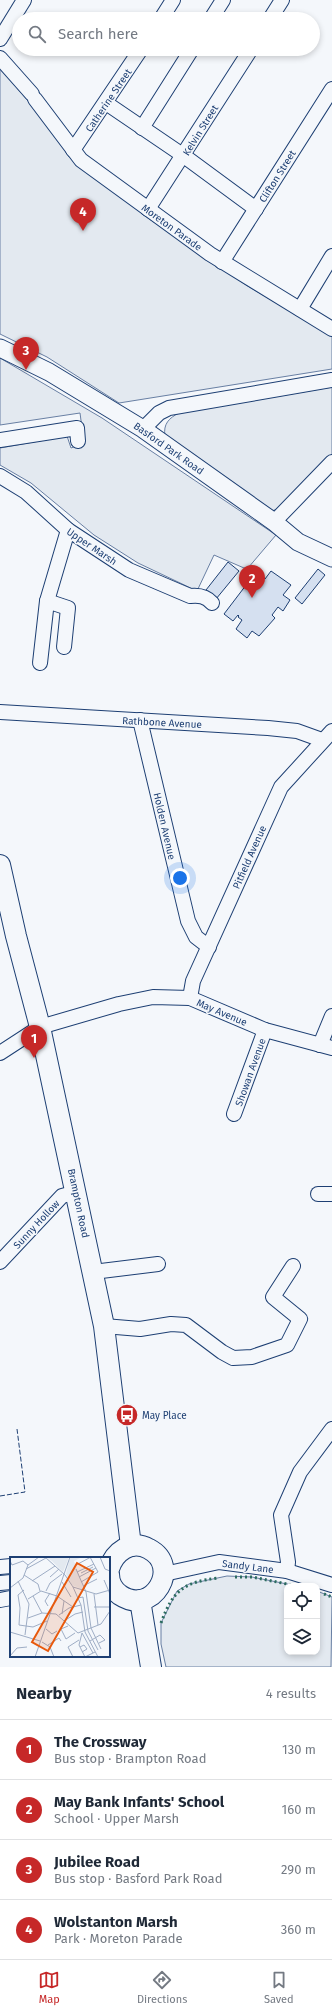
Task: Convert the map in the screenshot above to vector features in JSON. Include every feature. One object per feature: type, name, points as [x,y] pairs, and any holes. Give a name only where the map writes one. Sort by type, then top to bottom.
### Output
[{"type":"highway","name":"Brampton Road","points":[[0,865],[16,936],[40,1027],[77,1192],[104,1326],[131,1546]]},
{"type":"highway","points":[[110,1566],[112,1560],[117,1554],[131,1546],[140,1546],[153,1552],[162,1564],[164,1574],[159,1588],[149,1597],[140,1600],[125,1598],[117,1593],[110,1581]]},
{"type":"highway","points":[[140,1600],[150,1667]]},
{"type":"main road","name":"Basford Park Road","points":[[0,348],[49,372],[143,429],[274,522],[298,542],[331,556]]},
{"type":"street","points":[[17,12],[24,0]]},
{"type":"street","points":[[165,12],[173,0]]},
{"type":"street","points":[[215,12],[223,0]]},
{"type":"street","points":[[274,12],[282,0]]},
{"type":"street","points":[[0,39],[12,20]]},
{"type":"street","name":"Catherine Street","points":[[73,150],[106,104],[137,56]]},
{"type":"street","points":[[142,128],[188,56]]},
{"type":"street","name":"Kelvin Street","points":[[148,209],[184,156],[247,56]]},
{"type":"street","name":"Moreton Parade","points":[[0,58],[34,96],[81,160],[216,258],[332,329]]},
{"type":"street","name":"Clifton Street","points":[[216,258],[256,209],[332,90]]},
{"type":"street","points":[[106,104],[184,156],[256,209]]},
{"type":"street","points":[[300,309],[332,256]]},
{"type":"street","points":[[143,429],[159,413],[169,408],[332,380]]},
{"type":"street","points":[[0,440],[77,428],[78,441]]},
{"type":"street","points":[[274,522],[332,462]]},
{"type":"street","name":"Upper Marsh","points":[[0,476],[26,492],[68,530],[129,570],[190,596],[196,595],[205,597],[212,604]]},
{"type":"street","points":[[40,663],[47,601],[68,530]]},
{"type":"street","points":[[47,601],[68,608],[64,647]]},
{"type":"street","name":"Rathbone Avenue","points":[[0,712],[290,730],[327,735]]},
{"type":"street","name":"Holden Avenue","points":[[140,720],[188,922],[196,937],[209,947]]},
{"type":"street","name":"Pitfield Avenue","points":[[190,998],[193,981],[281,787],[327,735]]},
{"type":"street","name":"May Avenue","points":[[0,1053],[40,1027],[119,1004],[153,997],[190,998],[265,1030],[326,1047]]},
{"type":"street","points":[[326,1047],[332,1016]]},
{"type":"street","name":"Showan Avenue","points":[[234,1114],[265,1030]]},
{"type":"street","name":"Sunny Hollow","points":[[0,1262],[62,1196],[77,1192]]},
{"type":"street","points":[[93,1272],[158,1264]]},
{"type":"street","points":[[104,1326],[140,1329],[171,1324],[186,1326],[233,1358],[252,1358],[287,1345],[300,1320],[273,1297],[293,1266]]},
{"type":"street","points":[[287,1571],[288,1562],[281,1515],[300,1472],[332,1429]]},
{"type":"street","name":"Sandy Lane","points":[[164,1574],[219,1562],[287,1571],[332,1585]]},
{"type":"street","points":[[0,1567],[10,1566]]},
{"type":"street","points":[[0,1583],[10,1582]]},
{"type":"street","points":[[0,1600],[10,1598]]},
{"type":"shaded area","points":[[0,68],[79,161],[145,216],[246,285],[332,336],[332,369],[119,403],[47,357],[0,334]]},
{"type":"shaded area","points":[[0,358],[102,418],[276,535],[248,568],[244,568],[214,555],[197,591],[138,563],[94,535],[31,483],[0,465],[0,448],[67,436],[71,448],[84,443],[80,413],[0,425]]},
{"type":"shaded area","points":[[332,387],[332,455],[282,507],[272,511],[165,436],[166,425],[172,417],[179,413]]},
{"type":"shaded area","points":[[227,1576],[252,1577],[284,1583],[284,1655],[320,1655],[320,1592],[332,1597],[331,1667],[166,1667],[161,1644],[161,1623],[177,1591],[189,1584]]},
{"type":"building","points":[[228,562],[239,571],[216,599],[206,590]]},
{"type":"building","points":[[318,569],[325,575],[302,604],[295,598]]},
{"type":"building","points":[[271,571],[291,585],[283,595],[290,600],[283,611],[278,607],[272,615],[275,618],[259,636],[252,631],[247,638],[236,629],[242,620],[238,617],[239,616],[238,615],[233,621],[224,614],[256,572],[265,579]]},
{"type":"hedge","points":[[235,1577],[252,1577],[284,1583]]},
{"type":"hedge","points":[[161,1623],[170,1603],[175,1595],[181,1590],[196,1582],[218,1578]]},
{"type":"hedge","points":[[324,1594],[332,1597]]},
{"type":"fence","points":[[0,1496],[25,1492],[17,1429]]},
{"type":"place","name":"Wolstanton Marsh","points":[[83,231]]},
{"type":"place","name":"Jubilee Road","points":[[26,370]]},
{"type":"place","name":"May Bank Infants' School","points":[[252,598]]},
{"type":"place","name":"The Crossway","points":[[34,1058]]},
{"type":"place","name":"May Place","points":[[127,1415]]}]
